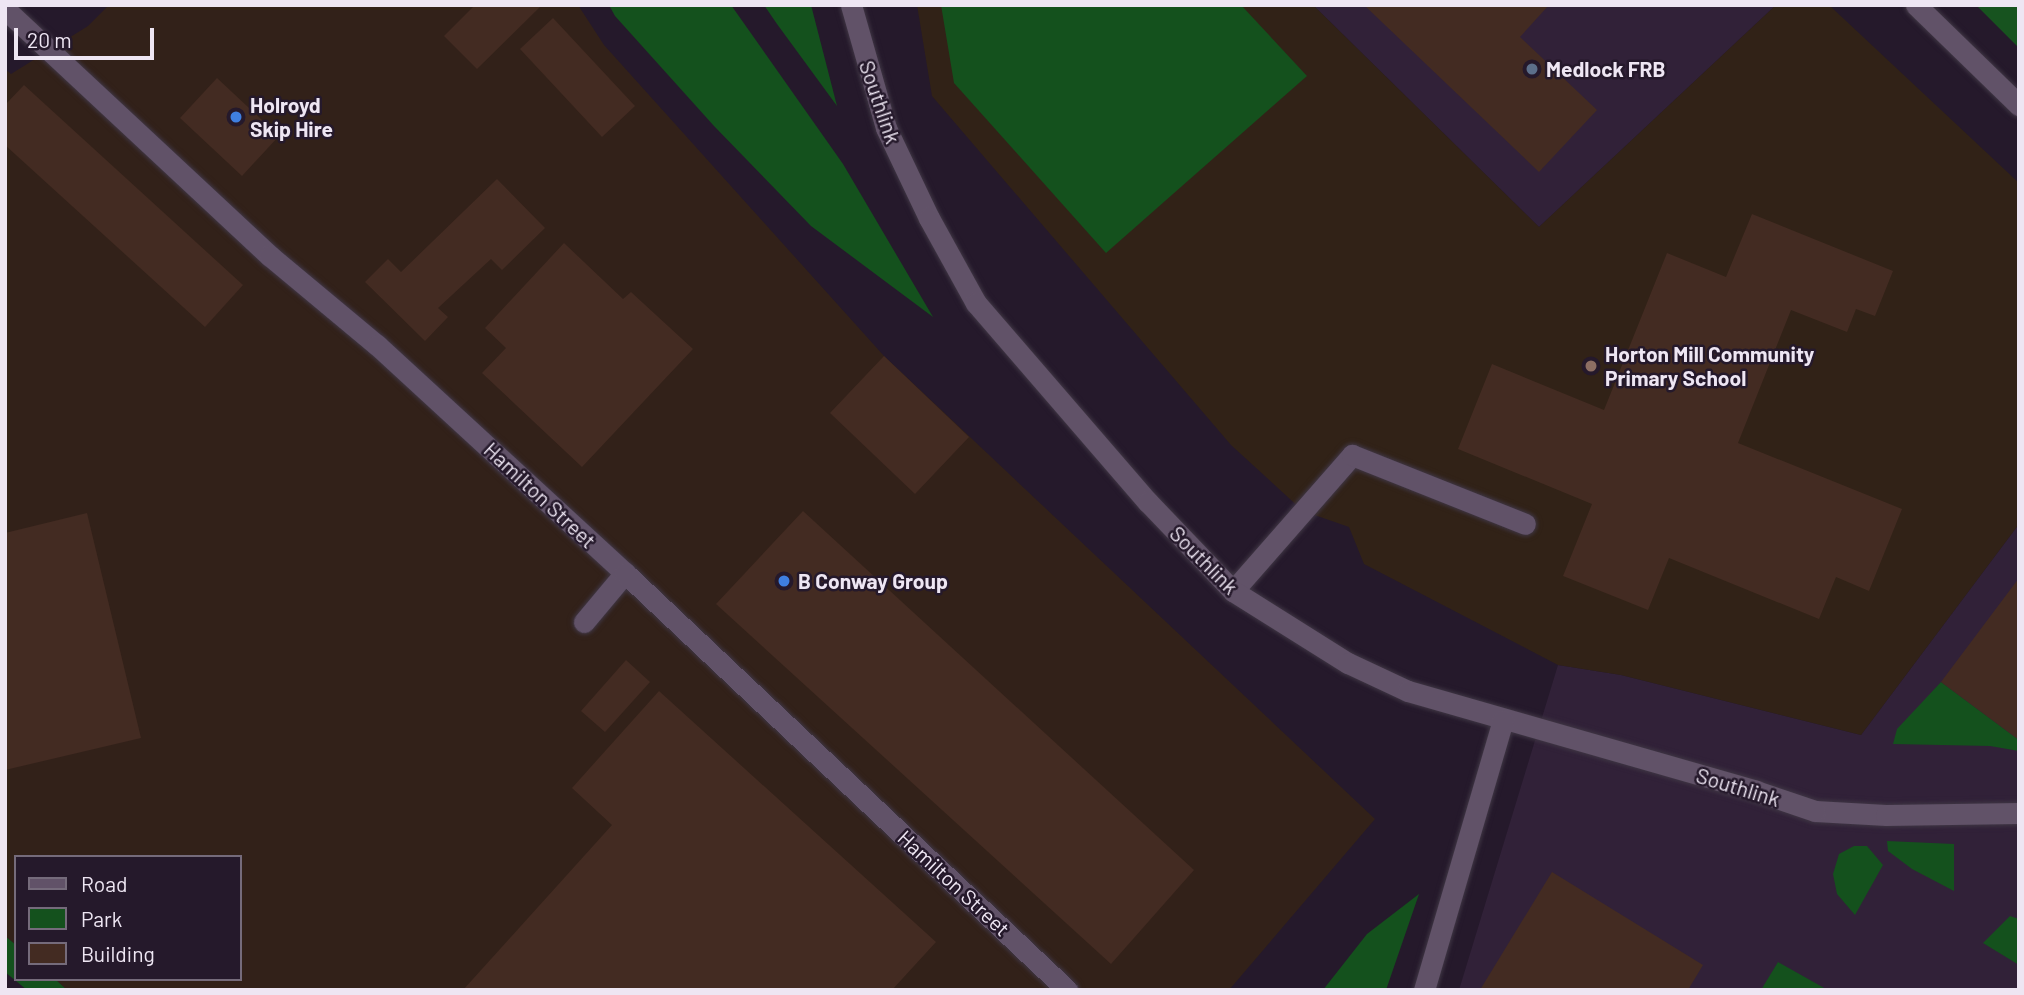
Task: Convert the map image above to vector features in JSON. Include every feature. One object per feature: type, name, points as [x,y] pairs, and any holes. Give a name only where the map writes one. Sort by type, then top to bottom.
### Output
[{"type":"street","name":"Southlink","points":[[850,5],[886,128],[929,218],[976,303],[1148,502],[1233,591],[1348,663],[1408,691],[1756,791],[1815,811],[1886,815],[2019,813]]},
{"type":"street","points":[[1916,5],[2019,105]]},
{"type":"street","name":"Hamilton Street","points":[[5,9],[253,240],[377,345],[625,573],[1067,990]]},
{"type":"street","points":[[1233,591],[1352,455],[1525,524]]},
{"type":"street","points":[[584,622],[625,573]]},
{"type":"street","points":[[1424,990],[1503,720]]},
{"type":"shaded area","points":[[109,5],[578,5],[604,45],[884,356],[1375,819],[1229,990],[67,990],[57,981],[242,981],[242,855],[14,855],[14,943],[5,936],[5,69],[11,74],[88,26]]},
{"type":"shaded area","name":"Horton Mill Community Primary School","points":[[917,5],[1313,5],[1539,227],[1776,5],[1829,5],[2019,183],[2019,524],[1861,735],[1621,675],[1558,665],[1364,564],[1349,527],[1303,511],[1231,445],[932,96]]},
{"type":"shaded area","points":[[1313,5],[1776,5],[1539,227]]},
{"type":"shaded area","points":[[2019,524],[2019,990],[1459,990],[1558,665],[1621,675],[1861,735]]},
{"type":"green space","points":[[609,5],[731,5],[843,164],[933,317],[811,226],[714,126],[615,16]]},
{"type":"green space","points":[[764,5],[811,5],[837,106],[777,24]]},
{"type":"green space","points":[[941,5],[1241,5],[1307,76],[1106,253],[954,83]]},
{"type":"green space","points":[[1976,5],[2019,5],[2019,48]]},
{"type":"green space","points":[[1941,682],[2019,740],[2019,751],[1990,746],[1893,744],[1897,729]]},
{"type":"green space","points":[[1887,841],[1954,844],[1954,891],[1912,869],[1888,851]]},
{"type":"green space","points":[[1854,846],[1867,846],[1883,865],[1855,915],[1837,894],[1833,874],[1839,854]]},
{"type":"green space","points":[[1419,894],[1386,990],[1323,990],[1367,934]]},
{"type":"green space","points":[[2010,916],[2019,919],[2019,965],[1983,943]]},
{"type":"green space","points":[[5,936],[14,943],[14,979],[5,972]]},
{"type":"green space","points":[[1778,962],[1826,989],[1761,990]]},
{"type":"green space","points":[[16,981],[57,981],[67,990],[27,990]]},
{"type":"building","points":[[475,5],[542,5],[477,69],[444,36]]},
{"type":"building","points":[[1364,5],[1549,5],[1520,37],[1597,110],[1539,172]]},
{"type":"building","points":[[553,18],[635,106],[602,137],[520,49]]},
{"type":"building","points":[[217,78],[279,136],[242,176],[180,118]]},
{"type":"building","points":[[24,85],[243,285],[205,327],[5,145],[5,105]]},
{"type":"building","points":[[497,179],[545,228],[502,270],[491,259],[438,308],[448,317],[425,341],[365,282],[388,259],[401,272]]},
{"type":"building","points":[[1752,214],[1893,271],[1875,316],[1856,309],[1847,332],[1791,310],[1738,443],[1902,509],[1869,591],[1836,577],[1819,619],[1669,558],[1648,610],[1563,576],[1592,504],[1458,449],[1492,364],[1604,410],[1667,253],[1726,277]]},
{"type":"building","points":[[564,243],[623,299],[631,292],[693,349],[582,467],[482,373],[506,348],[485,328]]},
{"type":"building","points":[[884,356],[969,437],[915,494],[830,413]]},
{"type":"building","points":[[803,511],[1194,870],[1111,964],[716,604]]},
{"type":"building","points":[[87,513],[141,738],[5,770],[5,533]]},
{"type":"building","points":[[2019,578],[2019,740],[1941,682]]},
{"type":"building","points":[[626,660],[650,682],[605,732],[581,711]]},
{"type":"building","points":[[659,691],[936,942],[892,990],[463,990],[612,825],[572,788]]},
{"type":"building","points":[[1552,872],[1703,965],[1688,990],[1480,990]]},
{"type":"place","name":"Medlock FRB","points":[[1532,69]]},
{"type":"place","name":"Holroyd Skip Hire","points":[[236,117]]},
{"type":"place","name":"Horton Mill Community Primary School","points":[[1591,366]]},
{"type":"place","name":"B Conway Group","points":[[784,581]]}]
